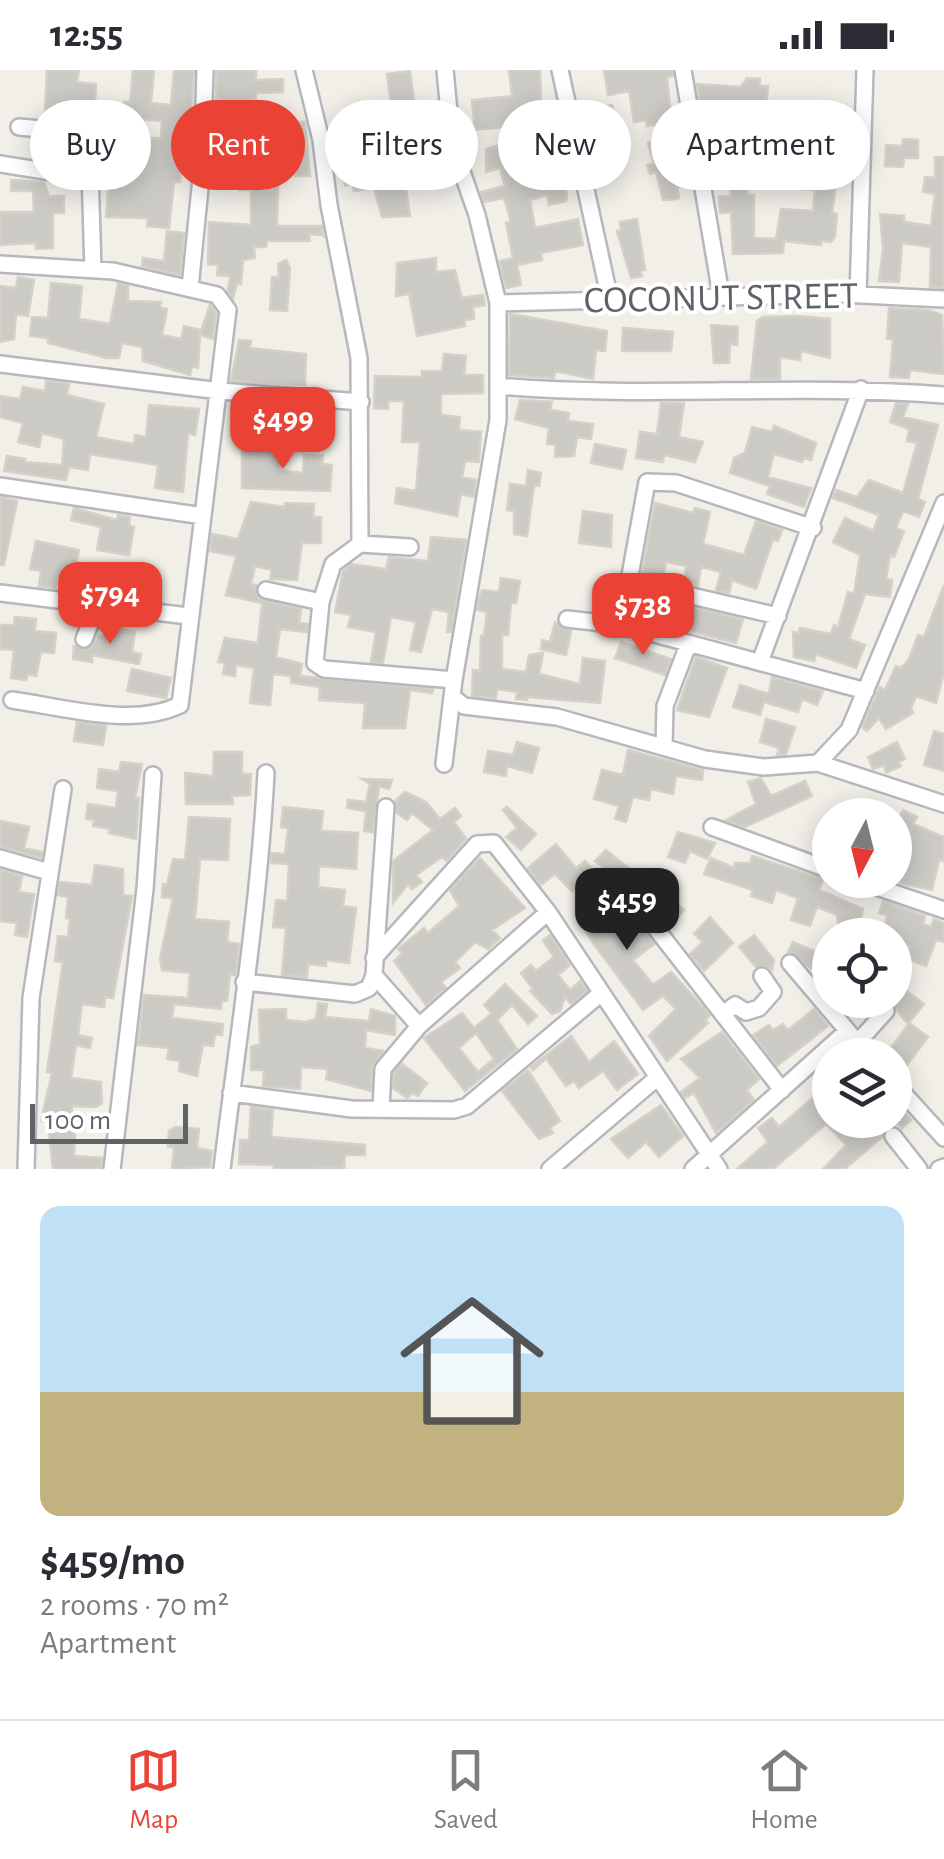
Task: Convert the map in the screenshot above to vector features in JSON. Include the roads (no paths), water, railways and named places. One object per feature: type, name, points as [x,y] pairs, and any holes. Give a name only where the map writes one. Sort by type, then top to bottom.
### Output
[{"type":"street","points":[[190,288],[202,168],[205,70]]},
{"type":"street","points":[[304,70],[343,262],[362,402],[360,544]]},
{"type":"street","points":[[444,764],[455,700],[454,680],[498,420],[498,303],[477,216],[452,142],[445,70]]},
{"type":"street","points":[[560,70],[610,300]]},
{"type":"street","points":[[682,70],[687,100]]},
{"type":"street","points":[[858,295],[866,70]]},
{"type":"street","points":[[19,127],[30,128]]},
{"type":"street","points":[[0,164],[30,169]]},
{"type":"street","points":[[90,190],[93,270]]},
{"type":"street","points":[[703,190],[721,295]]},
{"type":"street","points":[[0,264],[93,270],[190,288],[218,295],[228,310],[180,705],[154,713],[122,714],[12,700]]},
{"type":"street","name":"COCONUT STREET","points":[[498,303],[721,295],[858,295],[944,300]]},
{"type":"street","points":[[0,364],[220,391],[362,402]]},
{"type":"street","points":[[498,386],[572,392],[862,389],[944,396]]},
{"type":"street","points":[[760,662],[862,389]]},
{"type":"street","points":[[621,625],[647,482],[656,478],[813,528]]},
{"type":"street","points":[[0,486],[203,516]]},
{"type":"street","points":[[818,764],[849,730],[944,503]]},
{"type":"street","points":[[410,546],[360,544],[333,564],[321,602],[315,663],[324,669],[454,680]]},
{"type":"street","points":[[627,581],[778,616]]},
{"type":"street","points":[[266,590],[321,602]]},
{"type":"street","points":[[0,593],[188,616]]},
{"type":"street","points":[[84,638],[93,617],[116,607]]},
{"type":"street","points":[[568,619],[621,625],[866,692]]},
{"type":"street","points":[[664,746],[666,700],[688,645]]},
{"type":"street","points":[[455,700],[464,706],[556,717],[705,758],[764,768],[818,764],[944,804]]},
{"type":"street","points":[[222,1169],[244,982],[259,903],[266,773]]},
{"type":"street","points":[[112,1169],[153,775]]},
{"type":"street","points":[[26,1169],[31,998],[62,789]]},
{"type":"street","points":[[244,982],[355,994],[369,988],[386,807]]},
{"type":"street","points":[[712,828],[812,864]]},
{"type":"street","points":[[374,966],[476,844],[494,843],[548,912],[714,1162]]},
{"type":"street","points":[[0,858],[49,872]]},
{"type":"street","points":[[622,885],[782,1090]]},
{"type":"street","points":[[909,898],[944,910]]},
{"type":"street","points":[[382,1109],[383,1069],[418,1026],[548,912]]},
{"type":"street","points":[[790,962],[853,1038]]},
{"type":"street","points":[[374,966],[418,1026]]},
{"type":"street","points":[[723,1014],[735,1005],[746,1012],[759,1008],[773,992],[762,976]]},
{"type":"street","points":[[232,1093],[382,1109],[454,1110],[466,1106],[600,994]]},
{"type":"street","points":[[862,1038],[880,1018]]},
{"type":"street","points":[[694,1169],[714,1162],[782,1090],[812,1071]]},
{"type":"street","points":[[550,1169],[658,1077]]},
{"type":"street","points":[[912,1103],[944,1138]]},
{"type":"street","points":[[895,1138],[919,1169]]}]
